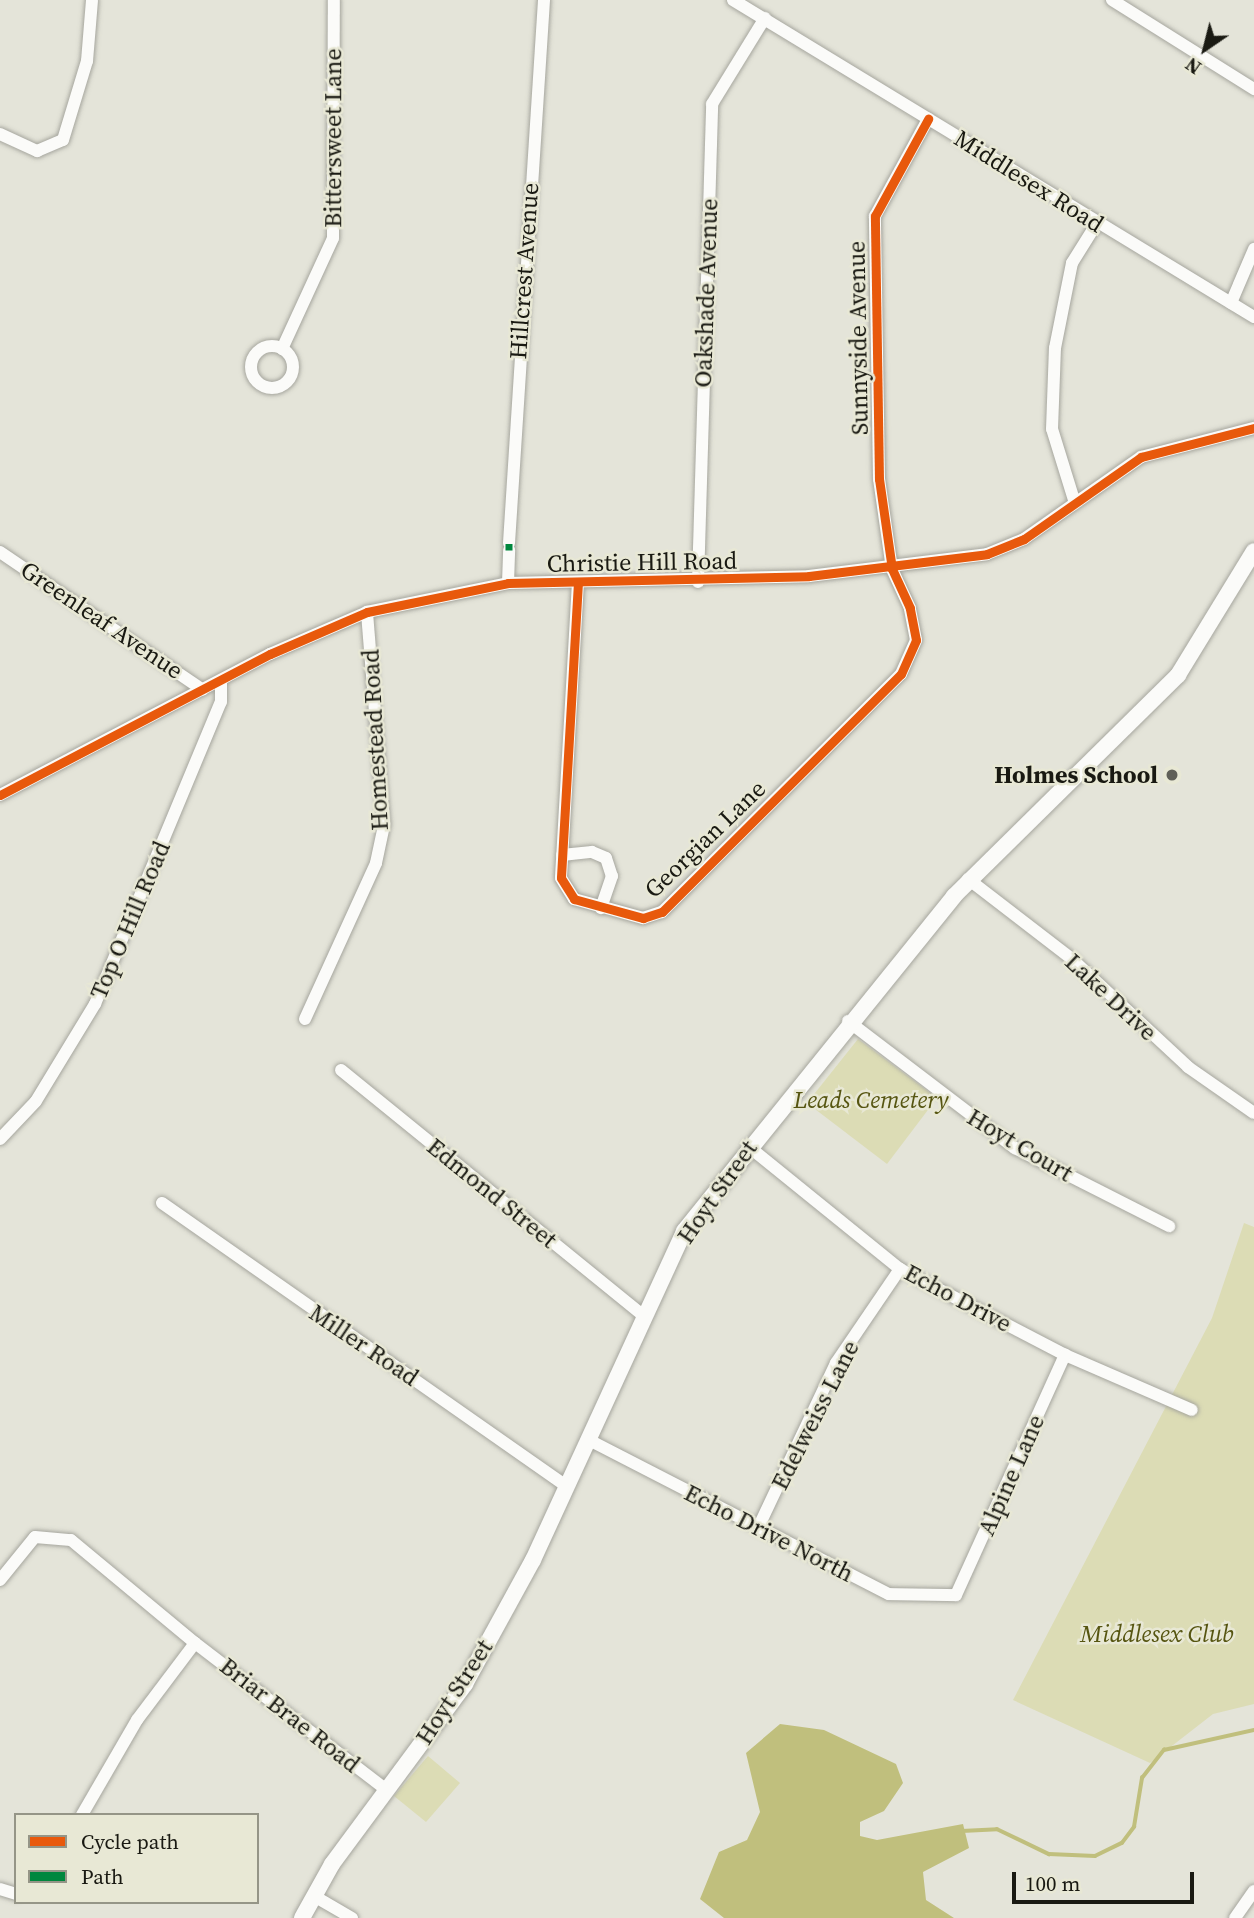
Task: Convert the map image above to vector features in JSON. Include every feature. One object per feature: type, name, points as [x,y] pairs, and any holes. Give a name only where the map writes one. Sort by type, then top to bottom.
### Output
[{"type":"main road","name":"Hoyt Street","points":[[302,1918],[385,1789],[462,1688],[589,1440],[684,1231],[848,1021],[968,879],[1178,675],[1254,551]]},
{"type":"street","points":[[0,134],[37,151],[54,148],[63,140],[87,61],[92,0]]},
{"type":"street","name":"Bittersweet Lane","points":[[282,349],[333,238],[334,0]]},
{"type":"street","name":"Hillcrest Avenue","points":[[508,583],[544,0]]},
{"type":"street","name":"Middlesex Road","points":[[733,0],[1254,317]]},
{"type":"street","points":[[1112,0],[1254,89]]},
{"type":"street","name":"Oakshade Avenue","points":[[698,582],[712,104],[765,19]]},
{"type":"street","name":"Sunnyside Avenue","points":[[892,569],[879,479],[875,216],[928,119]]},
{"type":"street","points":[[1074,500],[1052,429],[1055,348],[1072,263],[1097,223]]},
{"type":"street","points":[[1231,303],[1254,249]]},
{"type":"street","name":"Christie Hill Road","points":[[0,795],[221,681],[367,612],[508,583],[698,582],[892,569],[987,554],[1024,538],[1074,500],[1142,457],[1254,428]]},
{"type":"street","name":"Greenleaf Avenue","points":[[0,552],[203,690]]},
{"type":"street","name":"Georgian Lane","points":[[578,582],[562,855],[566,891],[626,918],[662,913],[901,674],[916,640],[910,608],[892,569]]},
{"type":"street","name":"Homestead Road","points":[[305,1019],[367,887],[384,824],[367,612]]},
{"type":"street","name":"Top O Hill Road","points":[[0,1139],[36,1101],[95,1004],[222,702],[221,681]]},
{"type":"street","name":"Georgian Lane","points":[[562,855],[592,852],[606,858],[612,876],[601,908]]},
{"type":"street","name":"Lake Drive","points":[[968,879],[1073,960],[1188,1067],[1254,1112]]},
{"type":"street","name":"Hoyt Court","points":[[848,1021],[1015,1148],[1169,1226]]},
{"type":"street","name":"Edmond Street","points":[[341,1070],[644,1316]]},
{"type":"street","name":"Echo Drive","points":[[748,1146],[900,1269],[1066,1355],[1192,1410]]},
{"type":"street","name":"Miller Road","points":[[162,1203],[566,1486]]},
{"type":"street","name":"Edelweiss Lane","points":[[758,1528],[836,1363],[900,1269]]},
{"type":"street","name":"Alpine Lane","points":[[956,1595],[1066,1355]]},
{"type":"street","name":"Echo Drive North","points":[[589,1440],[889,1594],[956,1595]]},
{"type":"street","name":"Briar Brae Road","points":[[0,1580],[35,1537],[71,1540],[195,1643],[385,1789]]},
{"type":"street","name":"Briar Brae Road","points":[[83,1813],[138,1720],[195,1643]]},
{"type":"street","points":[[1235,1918],[1254,1891]]},
{"type":"street","points":[[314,1896],[352,1918]]},
{"type":"green space","name":"Leads Cemetery","points":[[858,1039],[937,1098],[887,1164],[807,1103]]},
{"type":"green space","name":"Middlesex Club","points":[[1244,1223],[1254,1227],[1254,1704],[1213,1714],[1150,1763],[1013,1700],[1212,1318]]},
{"type":"green space","points":[[428,1756],[460,1783],[426,1822],[394,1796]]},
{"type":"shaded area","points":[[780,1724],[824,1730],[896,1764],[903,1783],[884,1811],[860,1822],[860,1836],[877,1840],[963,1824],[969,1848],[923,1872],[926,1900],[954,1918],[724,1918],[700,1899],[719,1852],[747,1840],[760,1812],[746,1753]]},
{"type":"waterway","points":[[962,1831],[997,1829],[1049,1854],[1095,1856],[1122,1843],[1134,1827],[1142,1778],[1164,1750],[1254,1730]]},
{"type":"marked path","points":[[509,543],[509,550]]},
{"type":"cycle path","points":[[578,582],[561,878],[574,899],[643,918],[662,912],[901,674],[916,640],[910,608],[892,569],[879,479],[875,216],[928,119]]},
{"type":"cycle path","points":[[0,795],[270,654],[367,612],[508,583],[809,576],[987,554],[1024,539],[1141,457],[1254,428]]},
{"type":"place","name":"Holmes School","points":[[1172,775]]}]
